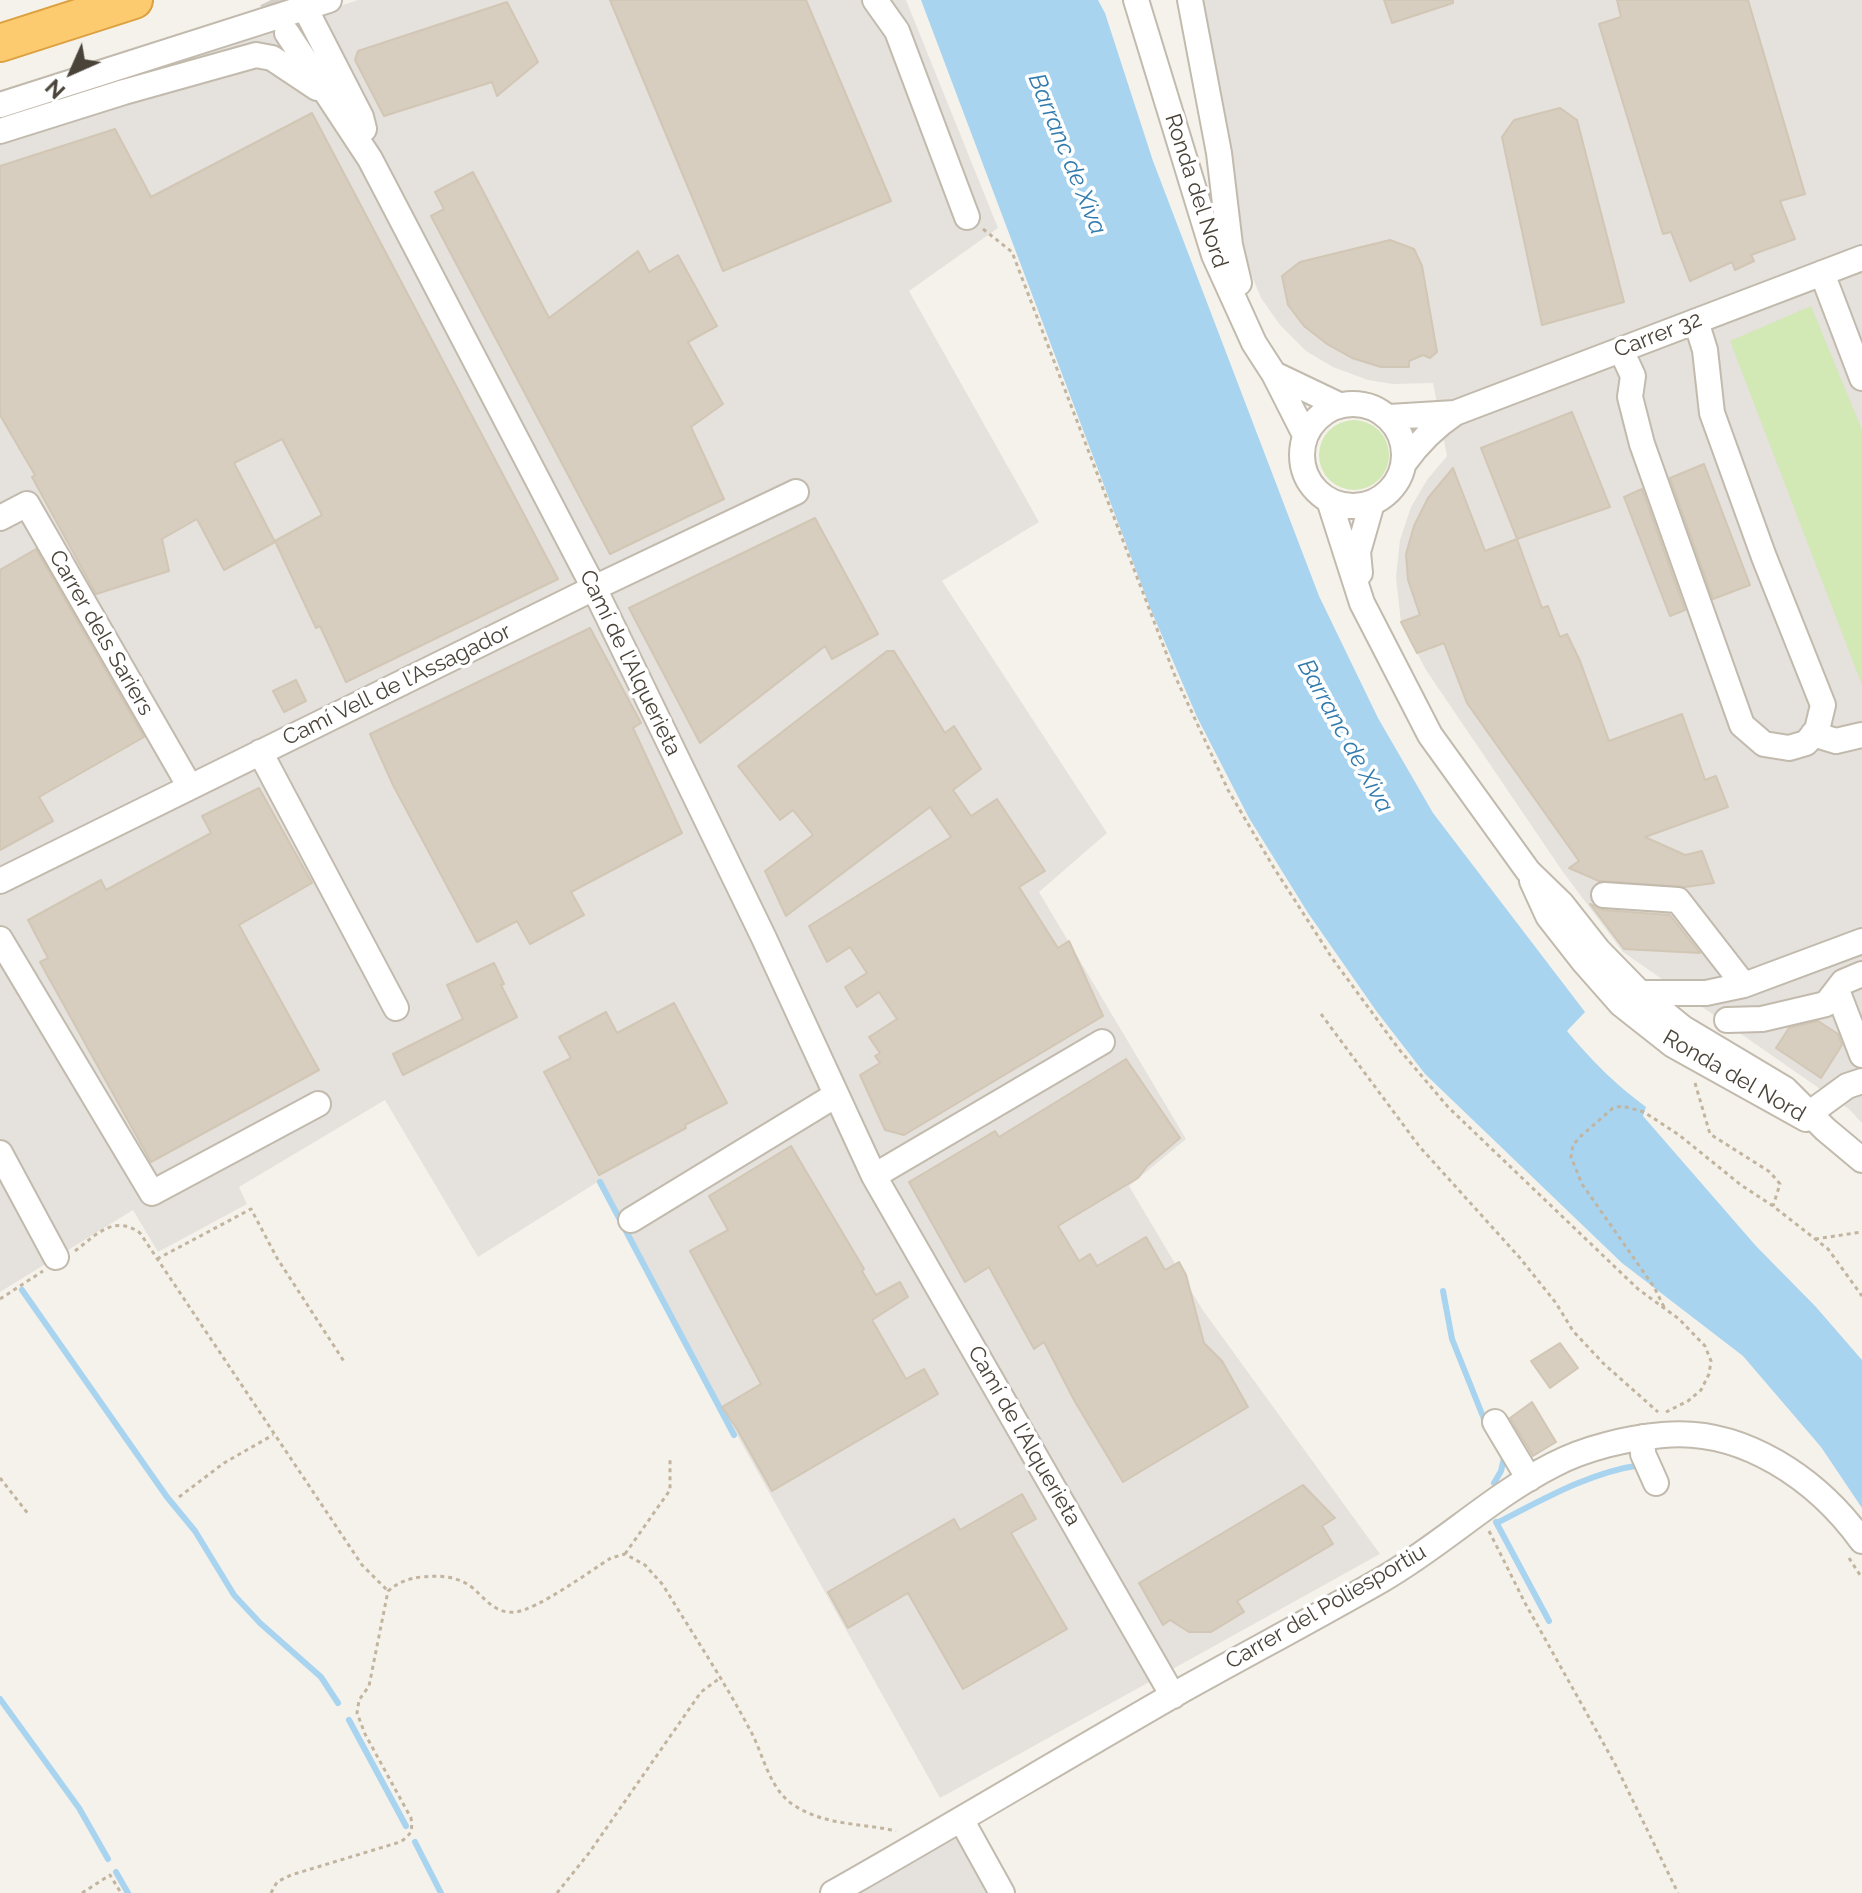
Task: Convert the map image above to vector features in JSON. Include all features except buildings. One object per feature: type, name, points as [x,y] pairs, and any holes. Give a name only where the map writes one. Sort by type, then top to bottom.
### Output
[{"type":"highway","points":[[0,43],[134,0]]},
{"type":"street","points":[[0,105],[329,0]]},
{"type":"street","points":[[875,0],[897,31],[967,217]]},
{"type":"street","name":"Ronda del Nord","points":[[1136,0],[1214,255],[1254,343],[1274,374],[1305,435]]},
{"type":"street","points":[[1190,0],[1219,153],[1230,245],[1254,343]]},
{"type":"street","name":"Camí de l'Alquerieta","points":[[305,8],[361,117],[370,159]]},
{"type":"street","name":"Camí de l'Alquerieta","points":[[287,33],[370,159],[594,588],[763,936],[874,1176],[1173,1696]]},
{"type":"street","points":[[124,92],[159,55]]},
{"type":"street","points":[[0,131],[256,55],[272,58],[295,71],[332,99]]},
{"type":"street","name":"Carrer 32","points":[[1404,463],[1420,441],[1455,413],[1862,258]]},
{"type":"street","points":[[1822,273],[1862,378]]},
{"type":"street","points":[[1621,350],[1633,376],[1630,397],[1642,444],[1742,725],[1764,744],[1789,748],[1806,743],[1817,730],[1823,705],[1764,557],[1712,413],[1705,350],[1696,321]]},
{"type":"street","points":[[1274,374],[1339,405]]},
{"type":"street","points":[[1339,405],[1365,405],[1389,417],[1402,438],[1404,463],[1394,487],[1372,503],[1357,506],[1329,500],[1317,491],[1308,479],[1302,450],[1305,435],[1313,422],[1325,411],[1339,405]]},
{"type":"street","name":"Carrer 32","points":[[1389,417],[1455,413]]},
{"type":"street","name":"Camí Vell de l'Assagador","points":[[0,881],[594,588],[796,492]]},
{"type":"street","name":"Ronda del Nord","points":[[1329,500],[1362,603],[1430,735],[1528,871],[1561,903],[1598,950],[1640,993],[1683,1028],[1785,1089],[1862,1160]]},
{"type":"street","name":"Ronda del Nord","points":[[1362,603],[1358,552],[1372,503]]},
{"type":"street","name":"Carrer dels Sariers","points":[[0,518],[27,504],[190,787]]},
{"type":"street","points":[[1813,734],[1836,741],[1862,735]]},
{"type":"street","points":[[260,752],[396,1008]]},
{"type":"street","name":"Ronda del Nord","points":[[1528,871],[1548,916],[1621,1004],[1673,1045],[1774,1103],[1818,1121]]},
{"type":"street","points":[[1604,895],[1678,900],[1744,985]]},
{"type":"street","points":[[0,939],[152,1193],[318,1104]]},
{"type":"street","points":[[1640,993],[1706,993],[1744,985],[1862,941]]},
{"type":"street","points":[[1727,1020],[1762,1019],[1826,1004],[1843,982],[1862,974]]},
{"type":"street","points":[[1723,1053],[1727,1020],[1744,985]]},
{"type":"street","points":[[1837,990],[1862,1055]]},
{"type":"street","points":[[874,1176],[1102,1042]]},
{"type":"street","points":[[1818,1121],[1847,1086],[1862,1081]]},
{"type":"street","points":[[631,1220],[836,1095]]},
{"type":"street","points":[[0,1153],[56,1257]]},
{"type":"street","points":[[1495,1422],[1529,1479]]},
{"type":"street","name":"Carrer del Poliesportiu","points":[[833,1893],[1386,1577],[1529,1479],[1554,1464],[1585,1452],[1667,1434],[1703,1437],[1736,1445],[1770,1459],[1825,1496],[1855,1549]]},
{"type":"street","points":[[1643,1437],[1643,1454],[1656,1483]]},
{"type":"street","points":[[962,1821],[1002,1893]]},
{"type":"path","points":[[967,217],[1012,252],[1175,676],[1228,790],[1332,958],[1398,1048],[1448,1107],[1638,1289],[1666,1309],[1705,1346],[1711,1361],[1701,1390],[1688,1401],[1651,1420],[1643,1437]]},
{"type":"path","points":[[1321,1014],[1419,1146],[1520,1258],[1556,1303],[1573,1331],[1604,1364],[1661,1415]]},
{"type":"path","points":[[1698,1059],[1695,1084],[1710,1134],[1770,1172],[1780,1184],[1773,1206]]},
{"type":"path","points":[[1666,1309],[1573,1169],[1573,1145],[1613,1108],[1622,1106],[1644,1112],[1679,1135],[1828,1249],[1862,1296]]},
{"type":"path","points":[[157,1259],[251,1209],[277,1258],[345,1363]]},
{"type":"path","points":[[0,1299],[40,1274],[56,1257],[76,1250],[108,1227],[124,1224],[140,1233],[362,1565],[388,1591]]},
{"type":"path","points":[[1815,1239],[1862,1232]]},
{"type":"path","points":[[179,1497],[224,1463],[273,1435]]},
{"type":"path","points":[[271,1893],[277,1882],[291,1875],[400,1842],[409,1836],[412,1829],[411,1818],[365,1734],[357,1713],[359,1700],[369,1686],[388,1591],[398,1582],[439,1575],[472,1587],[484,1601],[498,1610],[515,1612],[534,1606],[611,1558],[625,1554],[670,1490],[670,1458]]},
{"type":"path","points":[[0,1478],[29,1515]]},
{"type":"path","points":[[1480,1513],[1525,1603],[1615,1764],[1678,1893]]},
{"type":"path","points":[[1855,1549],[1862,1578]]},
{"type":"path","points":[[625,1554],[645,1565],[663,1585],[751,1731],[779,1791],[794,1805],[845,1825],[908,1834],[921,1843]]},
{"type":"path","points":[[557,1893],[589,1853],[701,1692],[720,1678]]},
{"type":"path","points":[[82,1893],[110,1875],[121,1893]]},
{"type":"shaded area","points":[[358,0],[906,0],[998,228],[909,291],[1039,522],[942,581],[1107,833],[1039,892],[1186,1139],[1129,1186],[1202,1309],[1380,1554],[940,1798],[599,1181],[478,1257],[385,1100],[239,1187],[247,1204],[158,1252],[133,1210],[0,1292],[0,118]]},
{"type":"shaded area","points":[[1201,0],[1862,0],[1862,1123],[1849,1109],[1623,952],[1563,872],[1426,670],[1401,622],[1396,577],[1400,540],[1411,507],[1427,480],[1447,456],[1433,383],[1393,384],[1368,380],[1333,367],[1306,351],[1280,325],[1261,298],[1240,247]]},
{"type":"shaded area","points":[[971,1816],[1014,1893],[823,1893]]},
{"type":"green space","points":[[1811,306],[1862,430],[1862,685],[1730,341]]},
{"type":"green space","points":[[1361,420],[1383,435],[1389,455],[1387,469],[1379,480],[1368,488],[1347,490],[1329,480],[1321,469],[1319,448],[1329,430],[1340,422]]},
{"type":"water","name":"Barranc de Xiva","points":[[921,0],[1098,0],[1105,13],[1153,161],[1319,596],[1378,718],[1433,813],[1585,1012],[1567,1031],[1604,1072],[1646,1107],[1643,1116],[1756,1246],[1816,1307],[1862,1360],[1862,1508],[1821,1447],[1743,1356],[1622,1263],[1425,1074],[1308,913],[1249,818],[1197,717],[1151,610]]},
{"type":"waterway","points":[[600,1182],[734,1435]]},
{"type":"waterway","points":[[22,1290],[167,1497],[195,1531],[234,1595],[260,1623],[321,1677],[338,1703]]},
{"type":"waterway","points":[[1443,1291],[1452,1339],[1486,1424]]},
{"type":"waterway","points":[[1494,1483],[1505,1454]]},
{"type":"waterway","points":[[1497,1523],[1585,1480],[1641,1465]]},
{"type":"waterway","points":[[1496,1522],[1549,1621]]},
{"type":"waterway","points":[[0,1699],[79,1808],[108,1859]]},
{"type":"waterway","points":[[349,1720],[406,1826]]},
{"type":"waterway","points":[[415,1842],[441,1893]]},
{"type":"waterway","points":[[116,1872],[128,1893]]},
{"type":"tunnel","points":[[271,0],[287,33]]}]
